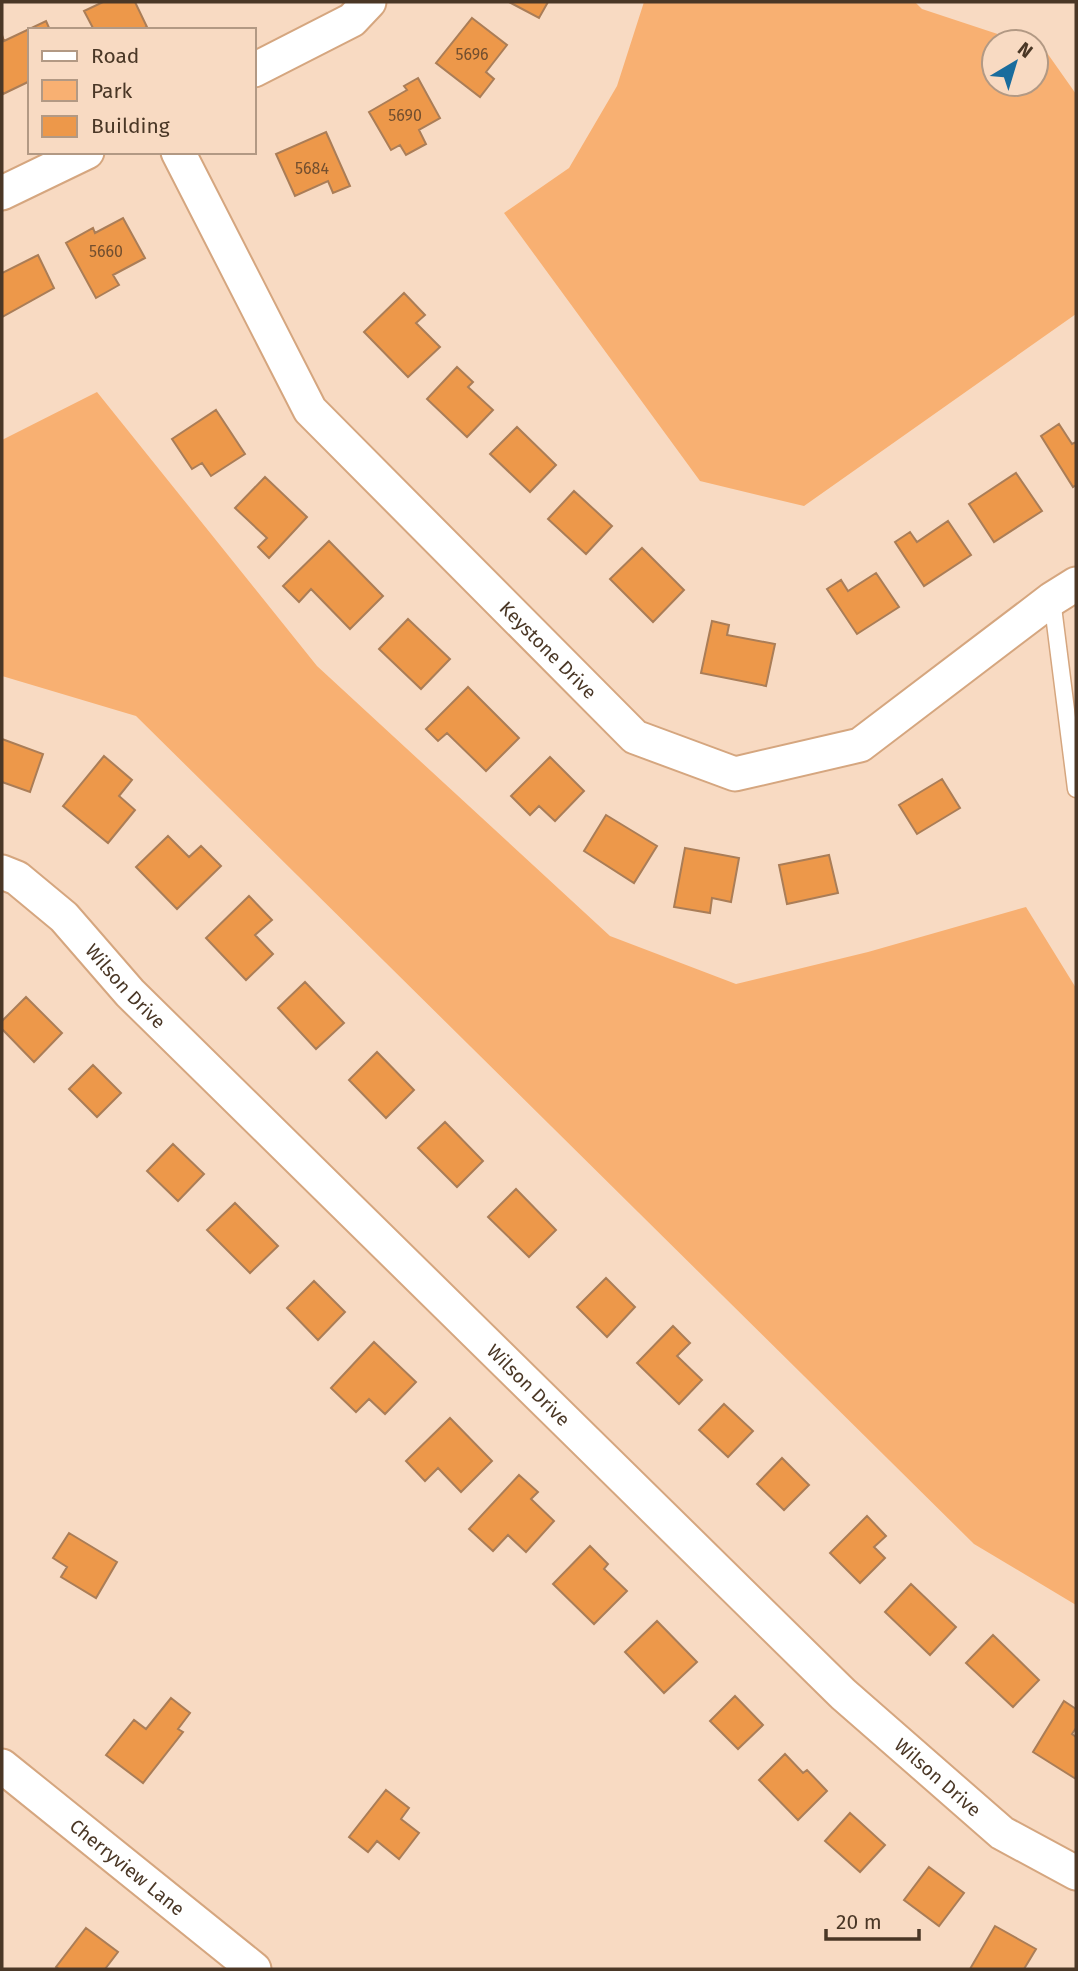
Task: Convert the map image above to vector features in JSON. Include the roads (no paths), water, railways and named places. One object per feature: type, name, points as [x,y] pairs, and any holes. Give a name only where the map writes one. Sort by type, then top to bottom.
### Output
[{"type":"street","points":[[256,69],[352,20],[369,2]]},
{"type":"street","points":[[2,193],[83,154]]},
{"type":"street","name":"Keystone Drive","points":[[179,154],[310,410],[635,737],[735,774],[860,745],[1064,592]]},
{"type":"street","name":"Wilson Drive","points":[[2,872],[18,878],[64,917],[130,993],[844,1695],[1002,1833],[1076,1873]]},
{"type":"street","name":"Cherryview Lane","points":[[2,1766],[254,1969]]},
{"type":"lane","points":[[1064,592],[1076,789]]}]
